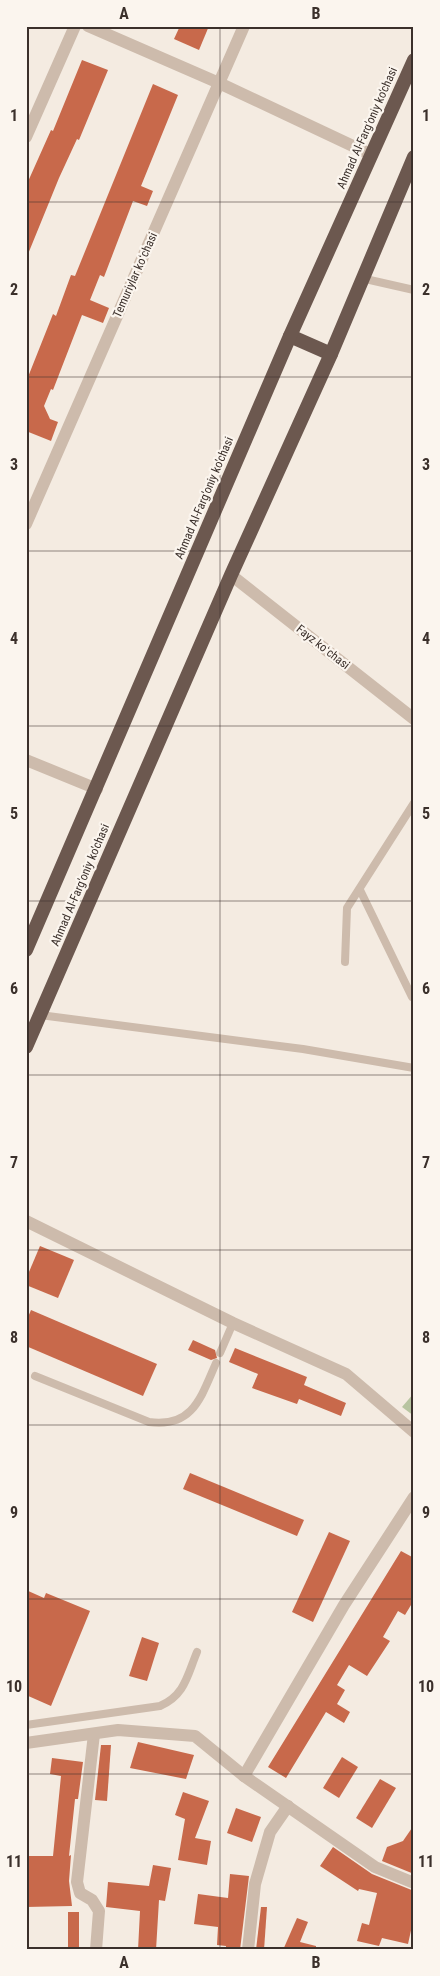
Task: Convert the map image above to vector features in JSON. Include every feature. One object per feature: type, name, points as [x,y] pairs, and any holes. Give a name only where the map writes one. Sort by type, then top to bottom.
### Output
[{"type":"highway","name":"Ahmad Al-Farg'oniy ko'chasi","points":[[26,950],[290,336],[414,60]]},
{"type":"highway","name":"Ahmad Al-Farg'oniy ko'chasi","points":[[26,1047],[231,575],[331,354],[361,278],[414,157]]},
{"type":"highway","points":[[290,336],[331,354]]},
{"type":"street","points":[[26,137],[74,26]]},
{"type":"street","points":[[88,26],[219,83],[372,155]]},
{"type":"street","name":"Temuriylar koʻchasi","points":[[26,524],[244,26]]},
{"type":"street","name":"Fayz koʻchasi","points":[[231,575],[412,715]]},
{"type":"street","points":[[26,760],[96,789]]},
{"type":"street","points":[[26,1221],[233,1323],[346,1374],[414,1432]]},
{"type":"street","points":[[244,1776],[344,1605],[414,1497]]},
{"type":"street","points":[[26,1743],[118,1730],[195,1736],[244,1776],[375,1867],[414,1883]]},
{"type":"street","points":[[94,1734],[77,1882],[80,1893],[92,1900],[99,1911],[96,1950]]},
{"type":"street","points":[[248,1950],[256,1884],[270,1832],[288,1806]]},
{"type":"lane","points":[[361,278],[414,290]]},
{"type":"lane","points":[[345,962],[347,908],[414,803]]},
{"type":"lane","points":[[360,890],[412,997]]},
{"type":"lane","points":[[40,1015],[303,1049],[414,1068]]},
{"type":"lane","points":[[220,1353],[233,1323]]},
{"type":"lane","points":[[35,1376],[149,1422],[165,1424],[178,1421],[190,1412],[202,1394],[216,1363]]},
{"type":"lane","points":[[26,1725],[160,1706],[174,1700],[180,1692],[197,1652]]},
{"type":"green space","points":[[414,1393],[414,1416],[402,1407]]},
{"type":"building","points":[[180,26],[209,26],[199,50],[174,39]]},
{"type":"building","points":[[82,60],[108,70],[79,140],[77,139],[59,178],[26,259],[26,186],[51,130],[53,131]]},
{"type":"building","points":[[153,84],[178,95],[141,186],[153,191],[147,206],[133,201],[104,277],[100,275],[90,300],[109,308],[103,323],[82,315],[53,390],[51,389],[44,406],[50,419],[58,422],[51,441],[26,431],[26,382],[53,314],[56,316],[71,275],[75,276]]},
{"type":"building","points":[[40,1246],[74,1260],[58,1298],[26,1285],[26,1279]]},
{"type":"building","points":[[31,1310],[157,1364],[143,1396],[26,1346],[26,1322]]},
{"type":"building","points":[[193,1340],[215,1350],[217,1358],[211,1360],[188,1350]]},
{"type":"building","points":[[235,1348],[307,1377],[304,1385],[346,1403],[341,1416],[299,1399],[297,1404],[252,1388],[258,1374],[229,1362]]},
{"type":"building","points":[[190,1473],[304,1520],[297,1536],[183,1489]]},
{"type":"building","points":[[329,1532],[350,1541],[313,1622],[292,1612]]},
{"type":"building","points":[[401,1551],[414,1558],[414,1600],[405,1615],[398,1611],[383,1637],[390,1641],[367,1676],[349,1665],[337,1685],[345,1690],[337,1704],[350,1712],[344,1723],[326,1712],[286,1778],[268,1767]]},
{"type":"building","points":[[26,1590],[44,1598],[46,1593],[90,1611],[51,1706],[26,1695]]},
{"type":"building","points":[[142,1637],[159,1643],[147,1681],[129,1676]]},
{"type":"building","points":[[138,1742],[194,1755],[186,1779],[130,1768]]},
{"type":"building","points":[[101,1745],[111,1745],[107,1801],[95,1800]]},
{"type":"building","points":[[342,1757],[358,1767],[339,1798],[323,1788]]},
{"type":"building","points":[[52,1758],[83,1762],[78,1799],[75,1799],[69,1856],[71,1855],[69,1881],[72,1906],[26,1907],[26,1856],[53,1856],[61,1776],[50,1774]]},
{"type":"building","points":[[380,1779],[396,1788],[372,1828],[356,1818]]},
{"type":"building","points":[[183,1792],[209,1801],[195,1838],[211,1841],[207,1865],[178,1860],[185,1819],[175,1815]]},
{"type":"building","points":[[236,1808],[261,1817],[252,1842],[227,1833]]},
{"type":"building","points":[[414,1825],[414,1874],[382,1861],[387,1847],[403,1841]]},
{"type":"building","points":[[333,1847],[372,1874],[414,1891],[414,1917],[408,1944],[382,1938],[379,1946],[357,1941],[362,1923],[369,1925],[377,1893],[359,1889],[358,1891],[320,1866]]},
{"type":"building","points":[[153,1865],[171,1868],[165,1901],[159,1900],[156,1950],[138,1950],[140,1911],[106,1907],[108,1882],[149,1886]]},
{"type":"building","points":[[230,1874],[249,1876],[240,1950],[226,1950],[226,1946],[217,1945],[218,1927],[194,1924],[198,1894],[228,1898]]},
{"type":"building","points":[[261,1907],[267,1907],[264,1950],[256,1950]]},
{"type":"building","points":[[68,1912],[79,1912],[79,1948],[68,1948]]},
{"type":"building","points":[[297,1918],[308,1922],[300,1942],[316,1946],[316,1950],[283,1950]]}]
